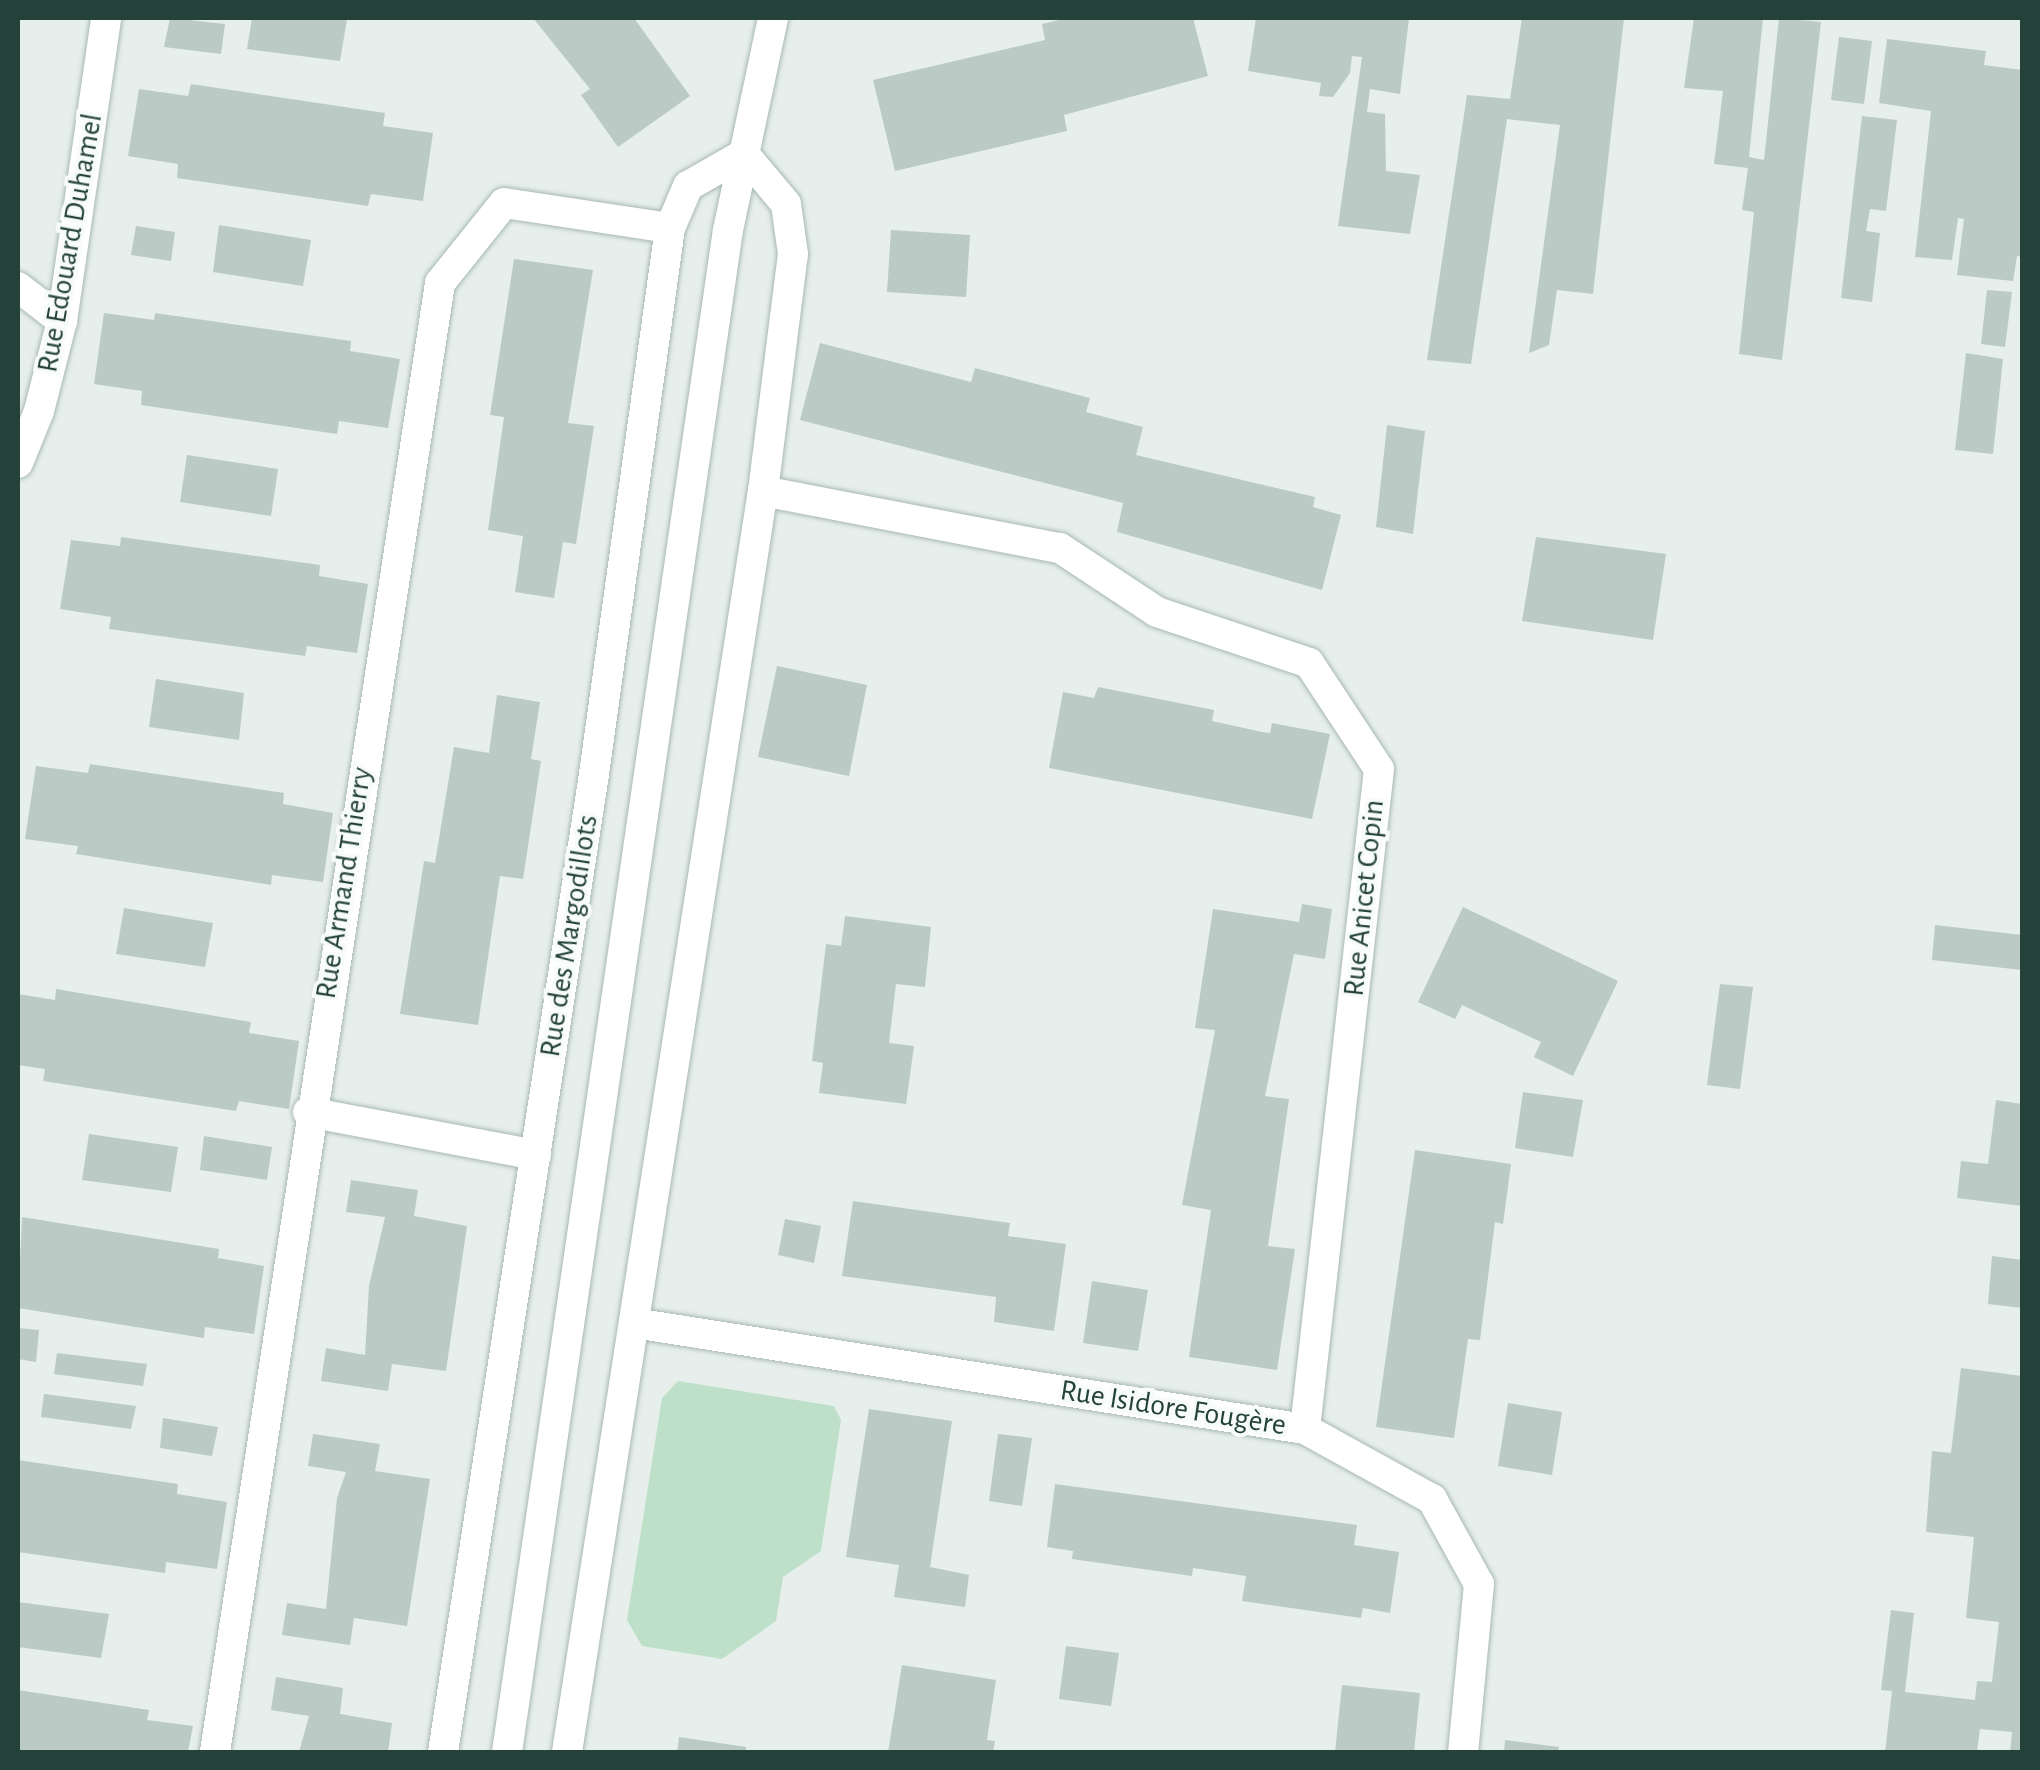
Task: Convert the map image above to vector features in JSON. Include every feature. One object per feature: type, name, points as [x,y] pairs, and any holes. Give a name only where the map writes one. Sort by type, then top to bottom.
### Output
[{"type":"street","name":"Rue Edouard Duhamel","points":[[18,463],[39,411],[62,321],[106,18]]},
{"type":"street","name":"Rue des Margodillots","points":[[507,1752],[728,230],[773,18]]},
{"type":"street","points":[[567,1752],[763,491],[793,254],[786,204],[744,154]]},
{"type":"street","name":"Rue des Margodillots","points":[[443,1752],[536,1155],[670,228],[688,186],[744,154]]},
{"type":"street","name":"Rue Armand Thierry","points":[[215,1752],[308,1112],[440,283],[504,202],[670,228]]},
{"type":"street","points":[[18,287],[62,321]]},
{"type":"street","name":"Rue Anicet Copin","points":[[763,491],[1060,548],[1157,612],[1309,663],[1379,770],[1305,1429]]},
{"type":"street","points":[[308,1112],[536,1155]]},
{"type":"street","name":"Rue Isidore Fougère","points":[[634,1323],[1305,1429],[1432,1499],[1479,1584],[1463,1752]]},
{"type":"green space","points":[[678,1381],[834,1406],[841,1420],[821,1551],[783,1577],[776,1621],[722,1659],[642,1646],[627,1620],[662,1398]]},
{"type":"building","points":[[170,18],[225,24],[221,54],[164,47]]},
{"type":"building","points":[[252,18],[347,19],[340,61],[247,49]]},
{"type":"building","points":[[533,18],[634,18],[690,96],[618,147],[581,95],[590,89]]},
{"type":"building","points":[[1068,18],[1193,18],[1208,76],[1064,115],[1067,131],[895,171],[873,80],[1045,40],[1042,24]]},
{"type":"building","points":[[1256,18],[1409,18],[1400,94],[1370,89],[1367,112],[1385,114],[1386,171],[1420,175],[1410,234],[1338,226],[1362,57],[1352,56],[1350,73],[1333,97],[1319,96],[1321,83],[1248,71]]},
{"type":"building","points":[[1522,18],[1624,18],[1593,294],[1557,290],[1549,345],[1529,353],[1560,125],[1507,119],[1471,364],[1427,360],[1467,95],[1510,99]]},
{"type":"building","points":[[1694,18],[1763,18],[1749,157],[1764,160],[1779,18],[1821,22],[1782,360],[1739,354],[1754,212],[1742,210],[1748,168],[1714,164],[1723,91],[1684,88]]},
{"type":"building","points":[[1839,37],[1872,41],[1864,104],[1831,100]]},
{"type":"building","points":[[1887,39],[1986,51],[1984,65],[2022,70],[2022,257],[2017,256],[2013,281],[1957,275],[1964,219],[1958,218],[1952,260],[1915,257],[1931,111],[1879,103]]},
{"type":"building","points":[[191,84],[385,113],[383,126],[433,133],[423,201],[371,194],[368,206],[177,178],[178,164],[128,156],[139,89],[188,96]]},
{"type":"building","points":[[1862,116],[1897,120],[1886,211],[1870,209],[1866,231],[1880,233],[1872,302],[1841,298]]},
{"type":"building","points":[[219,225],[311,240],[303,286],[213,272]]},
{"type":"building","points":[[136,226],[175,232],[171,261],[131,255]]},
{"type":"building","points":[[891,230],[970,235],[966,297],[887,292]]},
{"type":"building","points":[[514,259],[593,270],[568,423],[594,426],[576,544],[563,542],[554,598],[515,592],[523,536],[488,530],[504,417],[490,415]]},
{"type":"building","points":[[1987,290],[2012,292],[2005,347],[1981,344]]},
{"type":"building","points":[[104,313],[154,320],[155,313],[351,341],[350,351],[400,359],[388,428],[339,421],[337,434],[141,405],[142,391],[94,384]]},
{"type":"building","points":[[820,343],[971,382],[975,368],[1090,398],[1086,412],[1143,427],[1136,455],[1315,497],[1313,507],[1341,515],[1322,590],[1117,532],[1123,503],[800,420]]},
{"type":"building","points":[[1966,353],[2003,359],[1993,454],[1955,450]]},
{"type":"building","points":[[1387,425],[1425,431],[1413,534],[1376,527]]},
{"type":"building","points":[[187,455],[278,469],[271,516],[180,502]]},
{"type":"building","points":[[121,537],[320,565],[319,576],[368,584],[357,653],[307,646],[305,656],[109,629],[111,617],[60,609],[71,540],[120,546]]},
{"type":"building","points":[[1536,537],[1666,554],[1653,640],[1522,621]]},
{"type":"building","points":[[777,666],[867,685],[849,776],[758,757]]},
{"type":"building","points":[[156,679],[244,693],[239,740],[149,727]]},
{"type":"building","points":[[1098,687],[1214,710],[1212,721],[1262,732],[1270,733],[1272,723],[1330,734],[1312,819],[1049,768],[1063,692],[1094,698]]},
{"type":"building","points":[[497,695],[540,702],[531,759],[541,761],[523,879],[500,876],[478,1025],[400,1014],[424,861],[435,863],[454,747],[489,753]]},
{"type":"building","points":[[90,764],[284,793],[283,804],[333,813],[323,882],[272,875],[271,885],[76,854],[78,846],[25,839],[36,766],[88,773]]},
{"type":"building","points":[[1302,904],[1332,909],[1325,959],[1294,954],[1265,1096],[1289,1099],[1268,1246],[1295,1249],[1277,1370],[1189,1357],[1211,1210],[1182,1205],[1215,1030],[1195,1028],[1213,909],[1299,922]]},
{"type":"building","points":[[1463,907],[1618,981],[1573,1076],[1534,1057],[1541,1042],[1462,1005],[1455,1019],[1418,1002]]},
{"type":"building","points":[[124,908],[213,923],[205,967],[116,954]]},
{"type":"building","points":[[845,916],[931,927],[925,987],[896,984],[889,1043],[914,1046],[906,1104],[819,1093],[823,1063],[812,1061],[826,944],[841,946]]},
{"type":"building","points":[[1935,925],[2022,935],[2022,970],[1932,960]]},
{"type":"building","points":[[1720,984],[1753,987],[1740,1089],[1707,1085]]},
{"type":"building","points":[[56,989],[251,1022],[249,1033],[299,1041],[289,1109],[239,1101],[236,1111],[43,1081],[45,1069],[18,1065],[18,994],[55,1000]]},
{"type":"building","points":[[1523,1092],[1583,1100],[1573,1157],[1515,1148]]},
{"type":"building","points":[[1996,1100],[2022,1104],[2022,1206],[1957,1198],[1961,1161],[1988,1164]]},
{"type":"building","points":[[89,1134],[178,1147],[171,1192],[82,1180]]},
{"type":"building","points":[[204,1136],[272,1147],[267,1180],[200,1170]]},
{"type":"building","points":[[1415,1150],[1511,1164],[1503,1224],[1495,1222],[1480,1340],[1468,1339],[1454,1438],[1376,1427]]},
{"type":"building","points":[[351,1180],[418,1190],[414,1216],[467,1226],[446,1371],[392,1364],[388,1391],[321,1381],[326,1348],[365,1355],[369,1286],[385,1217],[346,1212]]},
{"type":"building","points":[[853,1201],[1010,1223],[1008,1236],[1066,1244],[1054,1331],[994,1322],[996,1297],[842,1276]]},
{"type":"building","points":[[22,1217],[219,1249],[218,1258],[264,1266],[254,1334],[205,1327],[204,1338],[18,1308]]},
{"type":"building","points":[[785,1219],[821,1226],[814,1263],[778,1255]]},
{"type":"building","points":[[1992,1256],[2022,1260],[2022,1308],[1988,1304]]},
{"type":"building","points":[[1092,1281],[1148,1290],[1138,1351],[1083,1343]]},
{"type":"building","points":[[18,1328],[39,1330],[36,1362],[18,1359]]},
{"type":"building","points":[[57,1353],[147,1364],[143,1386],[54,1374]]},
{"type":"building","points":[[1961,1368],[2022,1376],[2022,1752],[2010,1752],[2012,1732],[1980,1729],[1977,1752],[1885,1752],[1892,1691],[1881,1690],[1891,1610],[1914,1613],[1905,1692],[1975,1700],[1977,1681],[1992,1682],[1999,1622],[1966,1618],[1974,1537],[1926,1532],[1932,1451],[1951,1453]]},
{"type":"building","points":[[44,1394],[136,1406],[131,1429],[41,1417]]},
{"type":"building","points":[[1508,1403],[1562,1412],[1552,1475],[1498,1466]]},
{"type":"building","points":[[869,1409],[952,1421],[930,1567],[969,1575],[965,1607],[894,1597],[899,1565],[846,1557]]},
{"type":"building","points":[[163,1418],[218,1427],[212,1456],[160,1448]]},
{"type":"building","points":[[313,1434],[380,1444],[375,1471],[430,1479],[407,1626],[354,1618],[350,1645],[282,1635],[287,1603],[326,1609],[337,1498],[346,1472],[308,1466]]},
{"type":"building","points":[[998,1434],[1032,1438],[1022,1506],[989,1501]]},
{"type":"building","points":[[18,1460],[178,1484],[177,1494],[227,1502],[217,1569],[166,1562],[165,1573],[18,1552]]},
{"type":"building","points":[[1055,1484],[1357,1525],[1354,1545],[1399,1552],[1390,1613],[1363,1608],[1361,1618],[1242,1601],[1246,1576],[1193,1568],[1192,1576],[1072,1559],[1073,1551],[1047,1547]]},
{"type":"building","points":[[18,1602],[109,1614],[101,1658],[18,1647]]},
{"type":"building","points":[[1066,1646],[1119,1653],[1111,1706],[1059,1699]]},
{"type":"building","points":[[902,1665],[996,1680],[987,1740],[995,1741],[993,1752],[888,1752]]},
{"type":"building","points":[[276,1677],[343,1688],[340,1714],[392,1723],[388,1752],[299,1752],[309,1716],[271,1710]]},
{"type":"building","points":[[1342,1685],[1420,1693],[1414,1752],[1335,1752]]},
{"type":"building","points":[[18,1690],[149,1710],[147,1720],[193,1726],[188,1752],[18,1752]]},
{"type":"building","points":[[679,1737],[746,1747],[746,1752],[677,1752]]},
{"type":"building","points":[[1505,1740],[1559,1747],[1558,1752],[1504,1752]]}]
